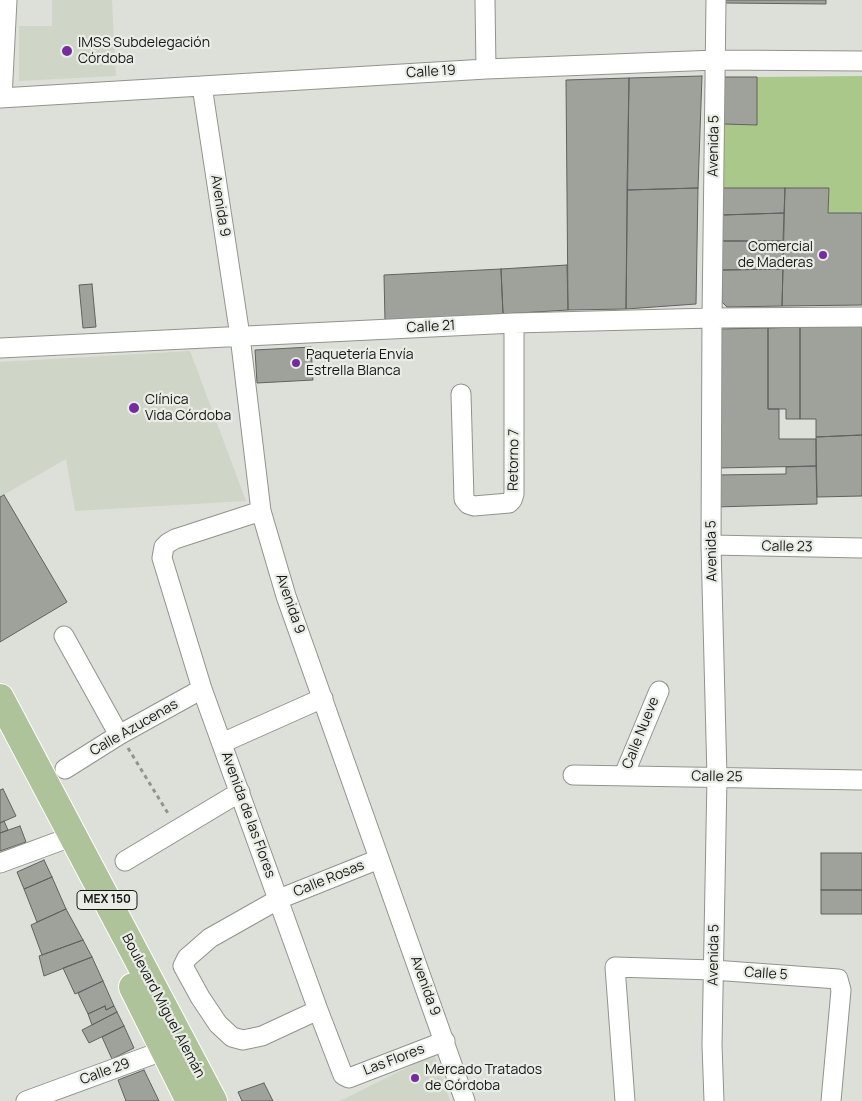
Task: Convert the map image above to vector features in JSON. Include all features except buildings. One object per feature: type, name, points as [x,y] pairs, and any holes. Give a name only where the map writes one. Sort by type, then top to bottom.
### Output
[{"type":"main road","name":"Boulevard Miguel Alemán","points":[[0,698],[174,1047],[190,1101]]},
{"type":"main road","name":"Boulevard Miguel Alemán","points":[[0,731],[174,1047],[213,1101]]},
{"type":"street","points":[[1,98],[7,0]]},
{"type":"street","points":[[485,0],[486,69]]},
{"type":"street","name":"Avenida 5","points":[[714,1101],[712,1045],[717,777],[711,545],[716,0]]},
{"type":"street","name":"Calle 19","points":[[1,98],[486,69],[716,60],[862,61]]},
{"type":"street","name":"Avenida 9","points":[[202,86],[240,336],[261,511],[286,596],[465,1101]]},
{"type":"street","name":"Calle 21","points":[[0,348],[514,323],[712,318],[862,317]]},
{"type":"street","name":"Retorno 7","points":[[461,394],[464,499],[468,504],[474,506],[509,503],[514,494],[514,323]]},
{"type":"street","name":"Avenida de las Flores","points":[[261,511],[168,542],[162,558],[202,689],[343,1074]]},
{"type":"street","name":"Calle 23","points":[[711,545],[862,548]]},
{"type":"street","points":[[64,636],[120,735]]},
{"type":"street","name":"Calle Azucenas","points":[[65,769],[120,735],[202,689]]},
{"type":"street","name":"Calle Nueve","points":[[624,775],[659,691]]},
{"type":"street","points":[[222,743],[323,698]]},
{"type":"street","name":"Calle 25","points":[[573,775],[862,780]]},
{"type":"street","points":[[125,860],[240,792]]},
{"type":"street","points":[[0,863],[60,841]]},
{"type":"street","name":"Calle Rosas","points":[[318,1010],[262,1036],[243,1040],[232,1037],[218,1024],[183,966],[190,954],[210,938],[279,900],[379,859]]},
{"type":"street","name":"Calle 5","points":[[625,1101],[615,967],[714,970],[838,979],[841,990],[831,1101]]},
{"type":"street","name":"Las Flores","points":[[343,1074],[349,1078],[444,1041]]},
{"type":"street","name":"Calle 29","points":[[26,1101],[174,1047]]},
{"type":"path","points":[[120,735],[177,829]]},
{"type":"shaded area","name":"IMSS Subdelegación Córdoba","points":[[52,0],[112,0],[116,76],[19,81],[19,26],[52,26]]},
{"type":"shaded area","name":"Clínica Vida Córdoba","points":[[190,351],[246,501],[75,511],[66,459],[0,497],[0,362]]},
{"type":"shaded area","name":"Mercado Tratados de Córdoba","points":[[434,1054],[450,1101],[340,1101]]},
{"type":"green space","points":[[862,76],[862,213],[828,213],[829,188],[722,188],[724,124],[757,125],[757,77]]},
{"type":"place","name":"IMSS Subdelegación Córdoba","points":[[67,51]]},
{"type":"place","name":"Comercial de Maderas","points":[[823,255]]},
{"type":"place","name":"Paquetería Envía Estrella Blanca","points":[[296,363]]},
{"type":"place","name":"Clínica Vida Córdoba","points":[[134,408]]},
{"type":"place","name":"Mercado Tratados de Córdoba","points":[[415,1078]]}]
